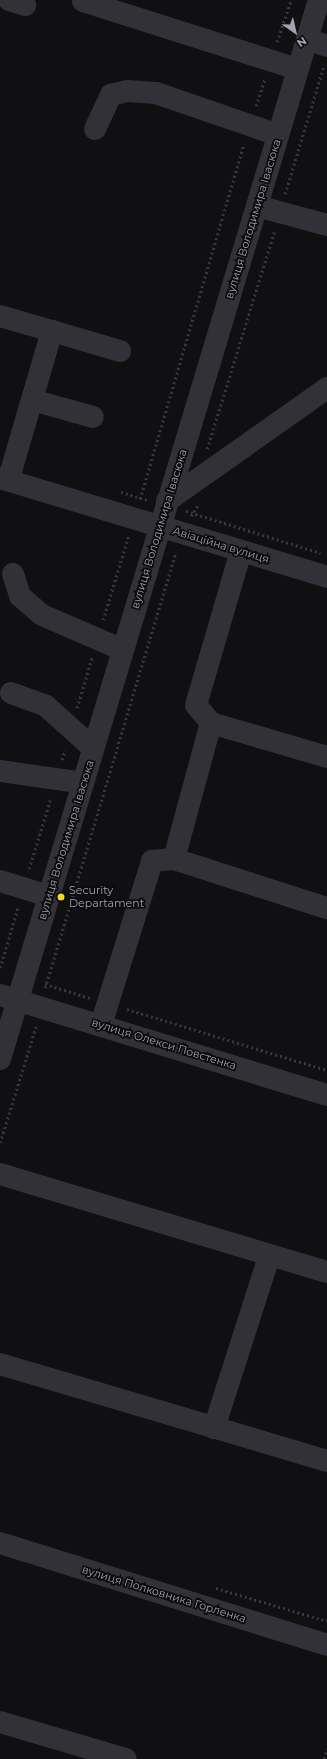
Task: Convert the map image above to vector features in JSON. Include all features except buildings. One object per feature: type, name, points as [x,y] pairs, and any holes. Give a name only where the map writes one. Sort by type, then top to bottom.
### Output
[{"type":"street","name":"вулиця Володимира Івасюка","points":[[0,1059],[9,997],[24,978],[298,70],[320,49],[319,0]]},
{"type":"street","points":[[83,1],[298,70]]},
{"type":"street","points":[[95,129],[111,95],[127,91],[156,93],[278,135]]},
{"type":"street","points":[[257,206],[280,213],[326,222]]},
{"type":"street","points":[[0,316],[120,350]]},
{"type":"street","points":[[4,479],[32,400],[52,331]]},
{"type":"street","points":[[168,501],[327,388]]},
{"type":"street","points":[[32,400],[93,417]]},
{"type":"street","name":"Авіаційна вулиця","points":[[4,479],[327,577]]},
{"type":"street","points":[[241,551],[196,705],[211,723],[327,757]]},
{"type":"street","points":[[13,574],[20,596],[42,615],[123,650]]},
{"type":"street","points":[[11,693],[46,706],[93,748]]},
{"type":"street","points":[[174,859],[211,723]]},
{"type":"street","points":[[0,771],[83,783]]},
{"type":"street","points":[[101,1025],[152,861],[174,859],[326,905]]},
{"type":"street","points":[[0,881],[49,896]]},
{"type":"street","name":"вулиця Олекси Повстенка","points":[[9,997],[327,1095]]},
{"type":"street","points":[[0,1174],[269,1257],[327,1272]]},
{"type":"street","points":[[214,1428],[269,1257]]},
{"type":"street","points":[[0,1364],[327,1461]]},
{"type":"street","name":"вулиця Полковника Горленка","points":[[0,1543],[327,1645]]},
{"type":"street","points":[[0,1722],[126,1759]]},
{"type":"path","points":[[0,968],[250,126],[291,0]]},
{"type":"path","points":[[213,447],[206,451],[280,213],[320,49]]},
{"type":"path","points":[[0,1143],[41,1006],[45,984],[184,534],[197,506],[204,501]]},
{"type":"path","points":[[0,971],[327,1070]]},
{"type":"path","points":[[324,1759],[327,1749]]},
{"type":"place","name":"Security Departament","points":[[61,897]]}]
